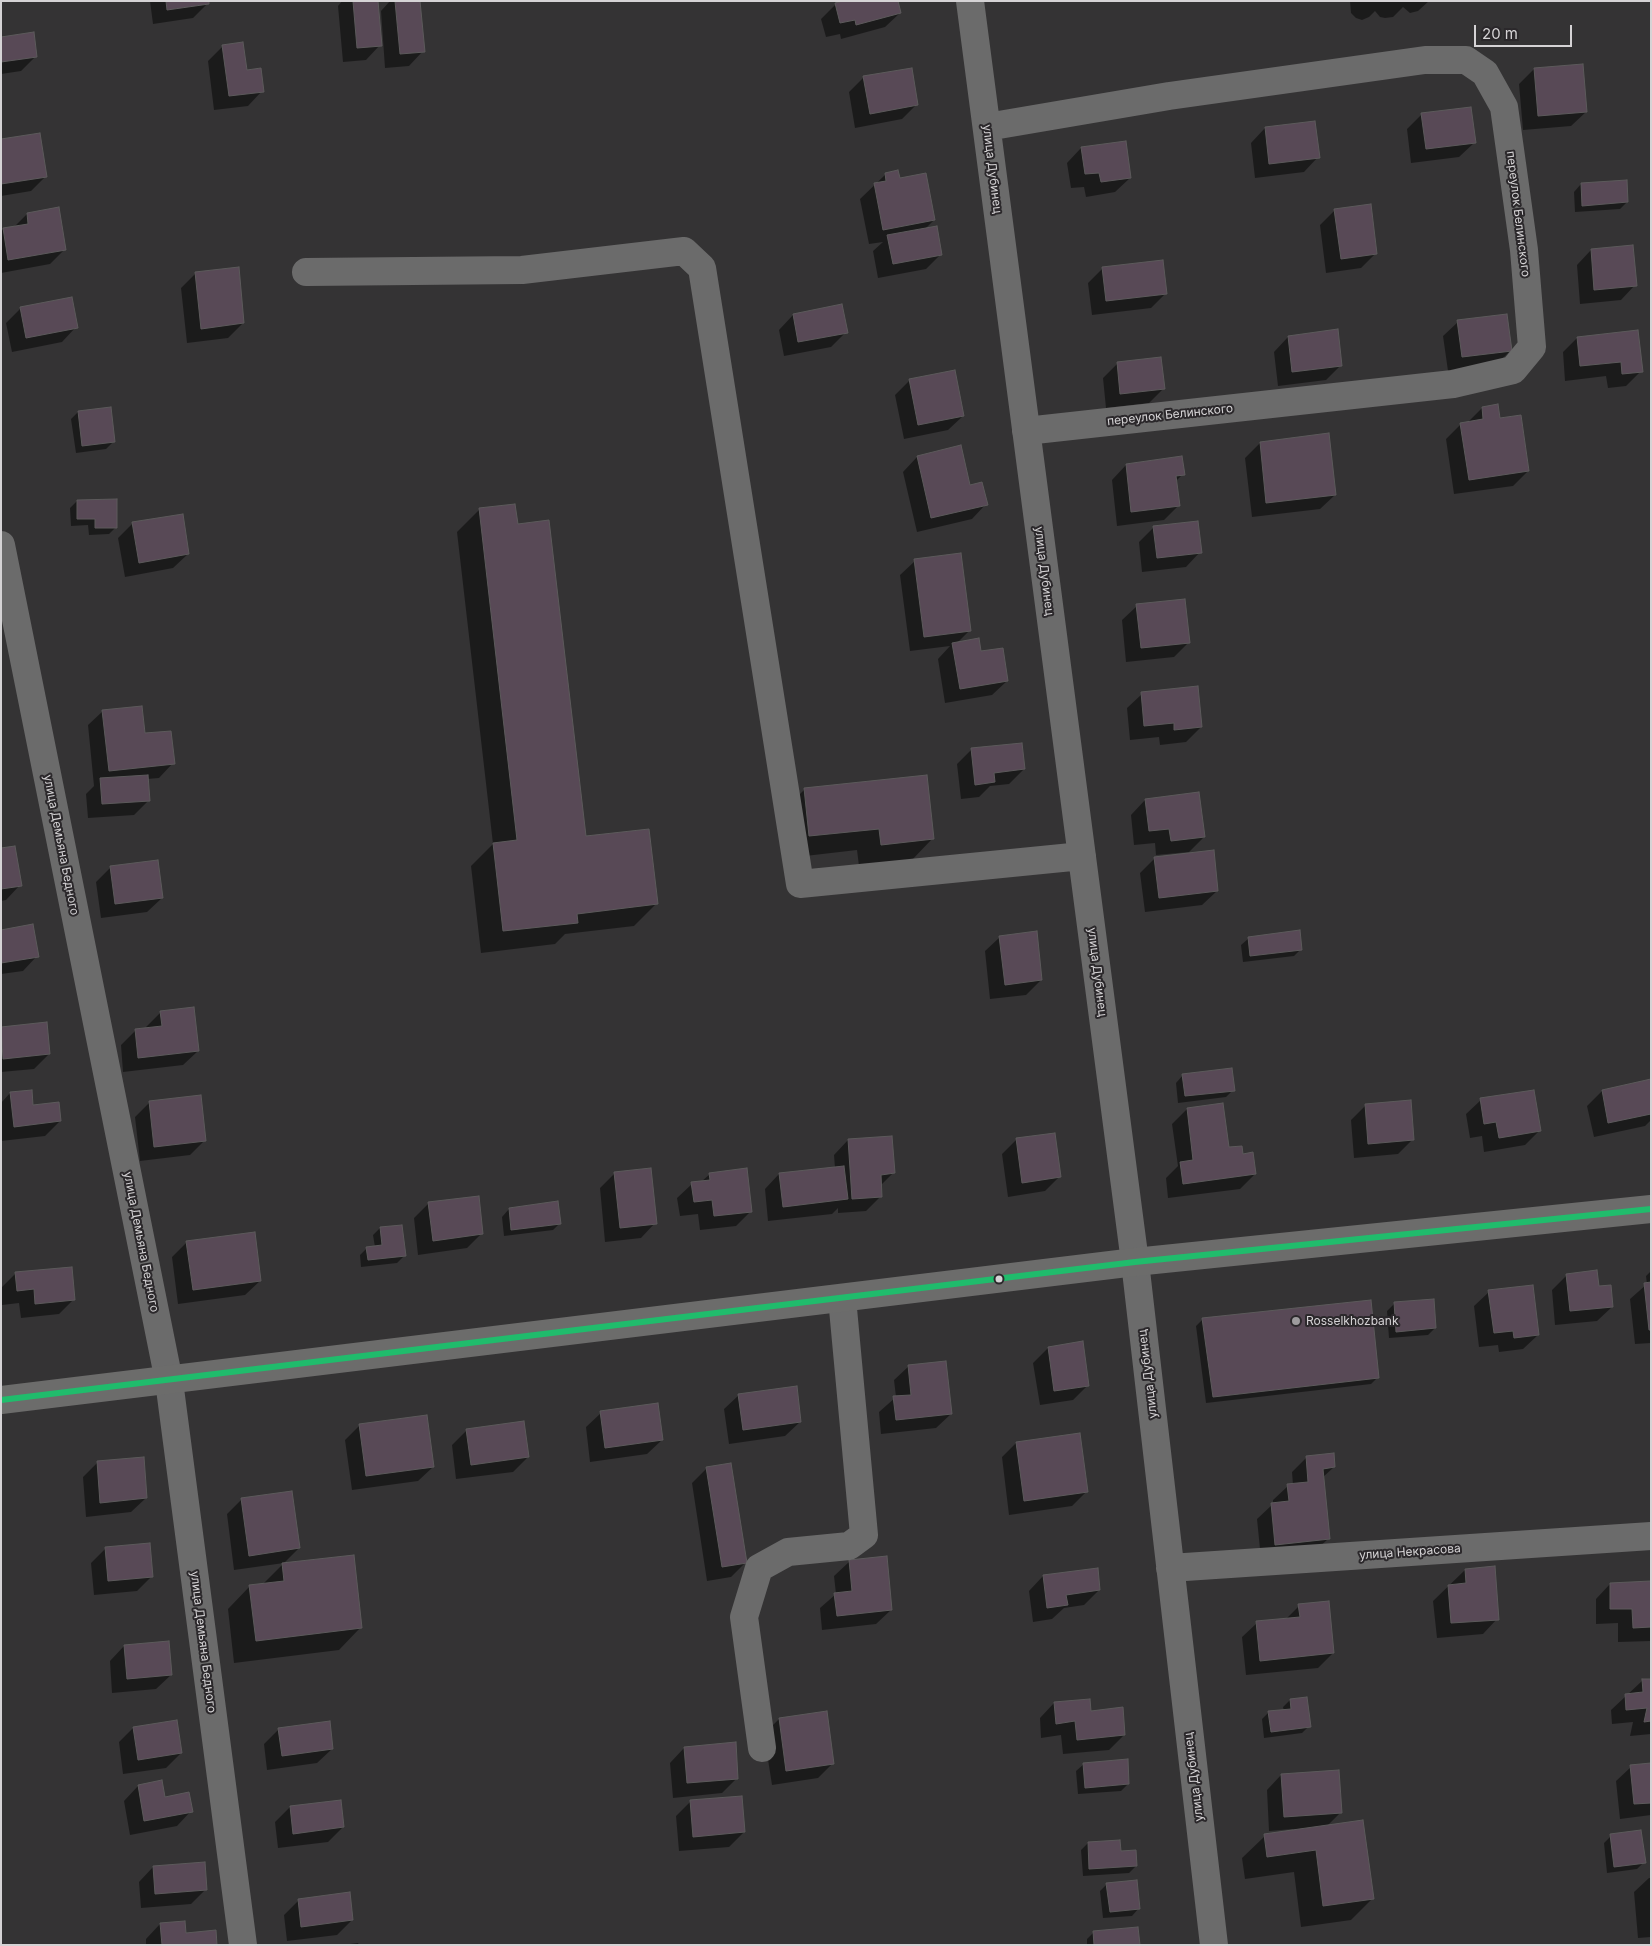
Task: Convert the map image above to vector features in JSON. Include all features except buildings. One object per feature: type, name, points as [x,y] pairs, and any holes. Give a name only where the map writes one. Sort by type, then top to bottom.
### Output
[{"type":"main road","points":[[1,1400],[1135,1262],[1651,1209]]},
{"type":"street","name":"улица Дубинец","points":[[970,1],[1135,1262],[1214,1945]]},
{"type":"street","name":"переулок Белинского","points":[[986,127],[1169,96],[1424,60],[1466,60],[1485,73],[1504,107],[1514,171],[1524,250],[1532,347],[1513,370],[1453,384],[1026,431]]},
{"type":"street","points":[[306,272],[522,270],[684,251],[702,268],[800,884],[1082,856]]},
{"type":"street","name":"улица Демьяна Бедного","points":[[1,545],[169,1381],[243,1945]]},
{"type":"street","points":[[762,1748],[744,1617],[759,1568],[788,1552],[849,1546],[864,1534],[842,1298]]},
{"type":"street","name":"улица Некрасова","points":[[1170,1568],[1651,1536]]},
{"type":"transit line","points":[[1,1400],[1135,1262],[1651,1209]]},
{"type":"place","name":"Rosselkhozbank","points":[[1296,1321]]}]
